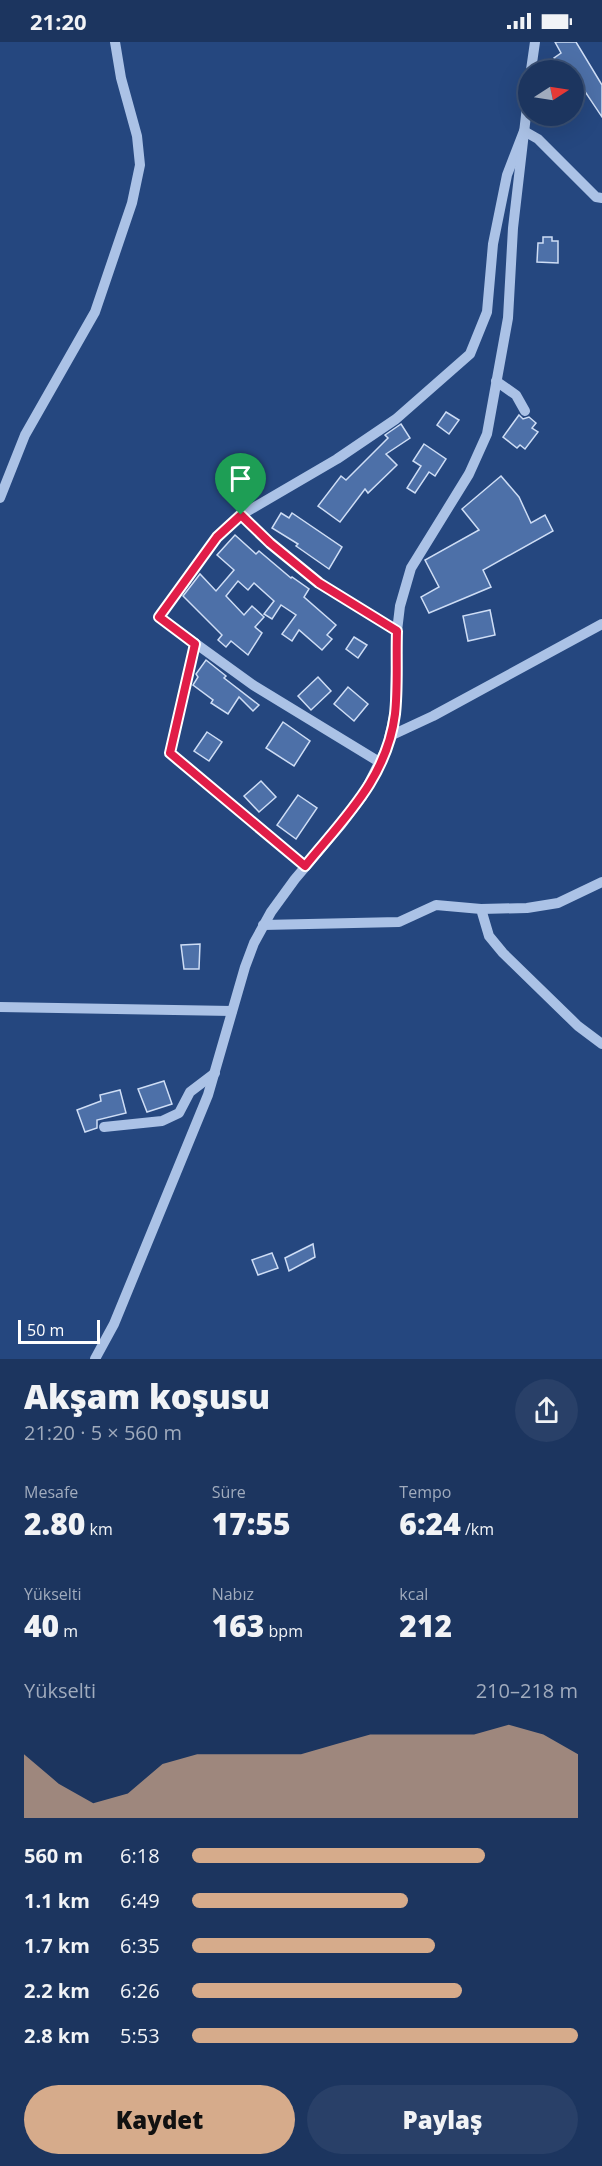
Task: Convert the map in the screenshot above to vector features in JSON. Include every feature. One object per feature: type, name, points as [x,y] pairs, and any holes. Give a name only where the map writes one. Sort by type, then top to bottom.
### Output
[{"type":"street","points":[[0,498],[25,435],[95,312],[132,202],[140,165],[137,136],[121,78],[115,42]]},
{"type":"street","points":[[532,60],[535,42]]},
{"type":"street","points":[[95,1359],[114,1324],[215,1073],[245,967],[263,925],[305,866],[362,797],[381,763],[395,712],[397,631],[400,606],[411,568],[469,474],[487,435],[508,318],[513,228],[525,126]]},
{"type":"street","points":[[524,131],[538,139],[596,197],[602,198]]},
{"type":"street","points":[[381,763],[253,685],[159,617],[217,537],[241,515],[337,459],[396,419],[470,354],[487,312],[493,244],[507,175],[524,131]]},
{"type":"street","points":[[496,381],[516,395],[525,411]]},
{"type":"street","points":[[241,515],[270,543],[319,583],[397,631]]},
{"type":"street","points":[[390,736],[433,716],[602,624]]},
{"type":"street","points":[[195,644],[170,753],[305,866]]},
{"type":"street","points":[[263,925],[399,922],[436,905],[481,909],[527,908],[558,903],[602,882]]},
{"type":"street","points":[[481,909],[489,936],[503,953],[578,1026],[602,1044]]},
{"type":"street","points":[[0,1007],[175,1008],[232,1011]]},
{"type":"street","points":[[104,1127],[162,1121],[179,1113],[190,1092],[215,1073]]},
{"type":"building","points":[[555,42],[576,42],[602,85],[602,117],[584,90],[584,60],[555,60],[554,58],[561,53]]},
{"type":"building","points":[[543,237],[552,237],[552,241],[558,241],[558,263],[537,262],[538,243],[543,243]]},
{"type":"building","points":[[446,412],[459,420],[449,434],[437,425]]},
{"type":"building","points":[[519,415],[523,419],[529,417],[536,423],[532,428],[538,432],[525,449],[520,445],[517,448],[503,437]]},
{"type":"building","points":[[401,424],[410,438],[386,454],[397,465],[368,493],[365,489],[340,522],[318,506],[341,476],[346,480],[388,438],[385,435]]},
{"type":"building","points":[[424,444],[446,459],[435,476],[429,472],[415,493],[407,488],[421,466],[413,461]]},
{"type":"building","points":[[501,476],[519,497],[531,523],[545,515],[553,531],[483,570],[491,587],[429,613],[421,597],[439,587],[425,560],[479,530],[462,509]]},
{"type":"building","points":[[281,513],[289,518],[292,513],[342,547],[329,569],[296,546],[298,544],[272,528]]},
{"type":"building","points":[[235,535],[256,554],[259,551],[291,578],[309,589],[304,597],[336,625],[327,635],[332,639],[322,650],[299,630],[292,641],[282,634],[296,615],[281,605],[272,619],[264,614],[274,601],[254,583],[248,590],[238,581],[226,596],[244,615],[252,606],[264,617],[255,627],[262,633],[248,655],[231,641],[226,647],[218,640],[222,635],[183,596],[200,574],[216,591],[234,570],[217,555]]},
{"type":"building","points":[[490,610],[495,635],[468,641],[463,616]]},
{"type":"building","points":[[354,637],[367,645],[358,658],[346,649]]},
{"type":"building","points":[[206,660],[226,676],[224,678],[259,705],[253,711],[239,697],[228,714],[211,703],[213,700],[193,685],[198,677],[196,674]]},
{"type":"building","points":[[318,677],[331,691],[311,710],[298,696]]},
{"type":"building","points":[[348,687],[368,704],[354,721],[334,704]]},
{"type":"building","points":[[283,722],[310,741],[294,766],[266,748]]},
{"type":"building","points":[[207,732],[222,742],[209,761],[194,751]]},
{"type":"building","points":[[261,781],[276,797],[259,812],[244,796]]},
{"type":"building","points":[[298,795],[317,808],[296,839],[277,825]]},
{"type":"building","points":[[200,944],[199,969],[184,969],[181,945]]},
{"type":"building","points":[[164,1081],[172,1104],[147,1112],[138,1089]]},
{"type":"building","points":[[120,1090],[126,1113],[97,1120],[97,1128],[85,1132],[77,1110],[101,1101],[100,1095]]},
{"type":"building","points":[[313,1244],[315,1257],[289,1271],[285,1258]]},
{"type":"building","points":[[272,1253],[278,1268],[258,1275],[252,1260]]},
{"type":"route","points":[[241,515],[270,543],[319,583],[397,631],[395,712],[381,763],[362,797],[305,866],[170,753],[195,644],[159,617],[217,537],[241,515]]}]
